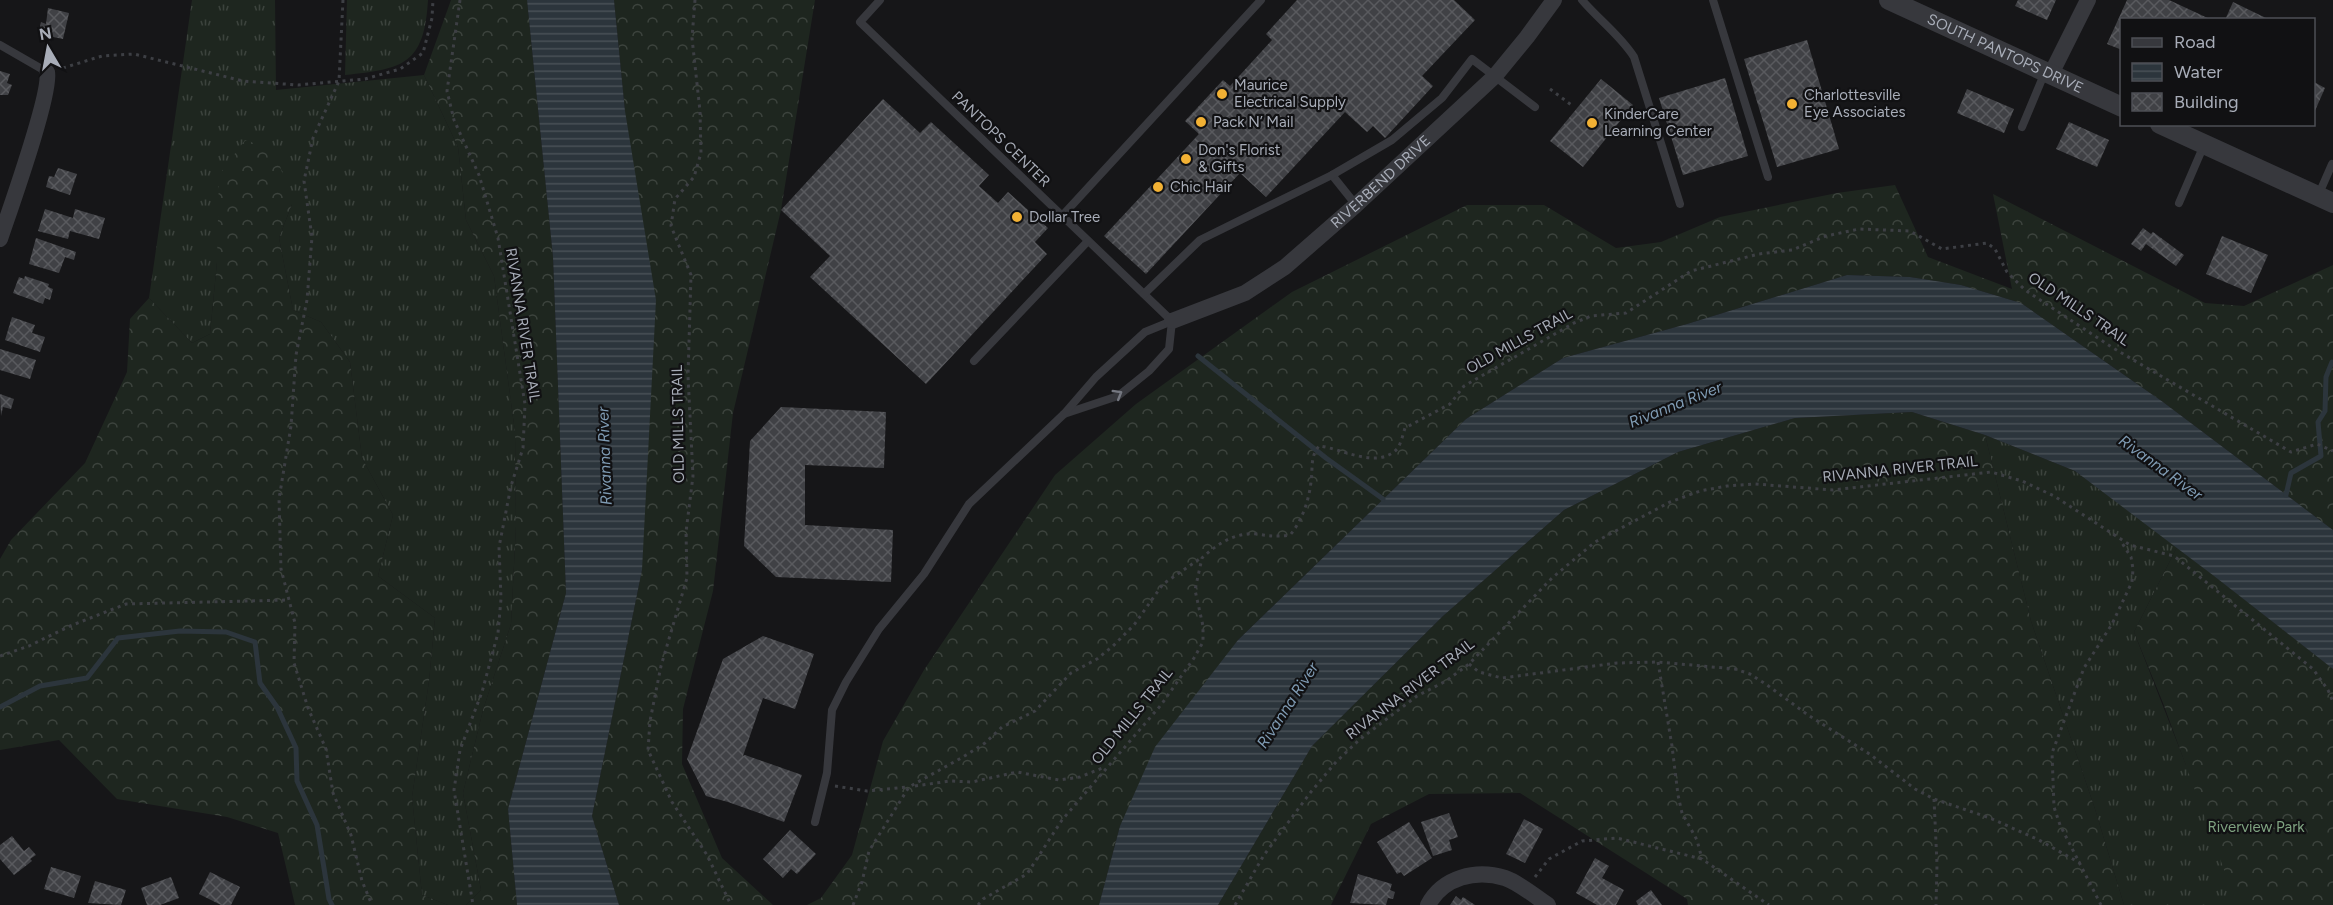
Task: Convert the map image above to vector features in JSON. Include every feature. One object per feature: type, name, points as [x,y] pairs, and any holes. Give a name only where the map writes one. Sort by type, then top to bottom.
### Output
[{"type":"street","name":"RIVERBEND DRIVE","points":[[1172,321],[1245,292],[1285,267],[1356,205],[1495,76],[1554,0]]},
{"type":"street","name":"SOUTH PANTOPS DRIVE","points":[[1889,0],[2120,107]]},
{"type":"street","points":[[2048,73],[2088,0]]},
{"type":"street","points":[[0,239],[40,111],[48,78],[47,72]]},
{"type":"street","points":[[2164,126],[2325,200]]},
{"type":"street","points":[[1428,905],[1447,882],[1471,874],[1506,878],[1548,905]]},
{"type":"lane","name":"PANTOPS CENTER","points":[[880,0],[860,22],[1172,321]]},
{"type":"lane","points":[[1062,216],[1261,0]]},
{"type":"lane","points":[[1582,0],[1598,19],[1623,40],[1634,57],[1680,204]]},
{"type":"lane","points":[[1713,0],[1768,177]]},
{"type":"lane","points":[[0,45],[47,72]]},
{"type":"lane","points":[[1144,294],[1200,240],[1332,175],[1392,140],[1442,98],[1472,59],[1535,107]]},
{"type":"lane","points":[[2022,127],[2048,73]]},
{"type":"lane","points":[[2179,203],[2204,144]]},
{"type":"lane","points":[[2325,200],[2332,164]]},
{"type":"lane","points":[[1332,175],[1356,205]]},
{"type":"lane","points":[[974,361],[1088,241]]},
{"type":"lane","points":[[815,822],[825,784],[832,710],[846,682],[879,629],[924,574],[969,504],[1064,414],[1096,377],[1145,332],[1172,321],[1169,349],[1149,371],[1118,396],[1064,414]]},
{"type":"path","points":[[343,0],[339,81],[313,138],[304,181],[312,237],[307,300],[297,355],[291,426],[279,499],[280,569],[295,623],[294,663],[308,708],[326,749],[333,793],[351,835],[362,881],[372,905]]},
{"type":"path","points":[[47,72],[102,56],[134,54],[243,81],[298,85],[365,79],[400,69],[423,53],[432,18],[433,0]]},
{"type":"path","name":"RIVANNA RIVER TRAIL","points":[[460,0],[447,91],[454,120],[479,175],[498,238],[525,404],[524,448],[512,486],[499,547],[501,599],[498,633],[482,692],[460,750],[455,773],[454,790],[473,905]]},
{"type":"path","name":"OLD MILLS TRAIL","points":[[695,0],[692,38],[700,111],[701,153],[694,177],[675,198],[671,226],[691,275],[688,376],[693,476],[686,532],[687,578],[661,666],[650,721],[648,750],[672,802],[707,855],[731,905]]},
{"type":"path","points":[[1550,89],[1574,107]]},
{"type":"path","name":"OLD MILLS TRAIL","points":[[978,905],[1026,874],[1062,820],[1161,705],[1203,642],[1203,626],[1195,590],[1202,558],[1228,539],[1256,534],[1273,537],[1290,535],[1299,524],[1311,483],[1312,454],[1319,446],[1336,448],[1351,456],[1375,458],[1390,454],[1398,448],[1405,428],[1450,404],[1464,386],[1574,323],[1591,316],[1626,313],[1691,271],[1759,254],[1792,250],[1826,236],[1859,229],[1910,231],[1942,249],[1987,243],[1995,249],[2007,272],[2025,290],[2113,348],[2291,452],[2317,444],[2332,451]]},
{"type":"path","name":"RIVANNA RIVER TRAIL","points":[[1235,905],[1264,855],[1310,793],[1336,762],[1384,719],[1469,663],[1536,593],[1595,542],[1670,502],[1700,491],[1727,486],[1755,484],[1833,490],[1991,472],[2022,482],[2054,496],[2130,545],[2174,556],[2313,669],[2328,690],[2333,702]]},
{"type":"path","points":[[2101,905],[2060,825],[2054,807],[2052,753],[2084,668],[2112,624],[2132,582],[2131,557],[2120,540]]},
{"type":"path","points":[[853,905],[870,851],[909,787],[963,757],[1002,727],[1035,711],[1071,673],[1113,646],[1134,625],[1163,584],[1202,558]]},
{"type":"path","points":[[0,656],[29,646],[70,626],[126,604],[289,600]]},
{"type":"path","points":[[1469,663],[1479,672],[1502,678],[1581,667],[1658,662],[1735,669],[1750,674],[1808,715],[1871,755],[1915,789],[1934,799],[1990,818],[2039,840],[2080,863]]},
{"type":"path","points":[[1658,662],[1682,813],[1696,840],[1702,859]]},
{"type":"path","points":[[825,784],[867,791],[932,782],[972,782],[1017,772],[1059,780],[1080,777],[1106,767]]},
{"type":"path","points":[[1934,799],[1936,905]]},
{"type":"path","points":[[1525,891],[1549,859],[1582,841],[1617,838],[1702,859],[1769,905]]},
{"type":"green space","points":[[192,0],[275,0],[276,90],[424,75],[458,147],[466,220],[494,276],[515,432],[516,526],[511,624],[483,710],[463,793],[481,890],[466,905],[448,905],[422,895],[412,797],[429,681],[435,618],[378,576],[393,515],[362,458],[350,362],[321,322],[293,310],[279,238],[292,204],[217,262],[210,334],[192,343],[149,298]]},
{"type":"green space","points":[[347,0],[428,0],[422,38],[416,50],[396,66],[345,75]]},
{"type":"green space","points":[[451,0],[527,0],[553,257],[566,593],[508,809],[517,905],[466,905],[481,890],[463,793],[483,710],[511,624],[516,526],[515,432],[494,276],[466,220],[458,147],[424,75]]},
{"type":"green space","points":[[614,0],[815,0],[781,210],[733,413],[713,591],[683,709],[682,764],[722,858],[773,905],[619,905],[592,816],[642,570],[625,111]]},
{"type":"green space","points":[[245,140],[275,150],[292,204],[279,238],[293,310],[321,322],[350,362],[362,458],[393,515],[378,576],[435,618],[429,681],[412,797],[422,895],[448,905],[295,905],[278,833],[227,817],[117,799],[59,740],[0,750],[0,559],[11,540],[85,463],[127,372],[130,319],[149,298],[192,343],[210,334],[217,262],[219,175]]},
{"type":"green space","points":[[1895,185],[1928,257],[2012,289],[1993,194],[2205,303],[2244,306],[2333,265],[2333,530],[2163,402],[2021,303],[1961,285],[1910,277],[1847,275],[1687,324],[1563,358],[1466,419],[1238,640],[1120,826],[1099,905],[807,905],[821,898],[852,855],[883,741],[924,670],[1055,475],[1136,404],[1292,292],[1467,205],[1544,205],[1616,248],[1661,242],[1720,217],[1837,193]]},
{"type":"green space","points":[[1912,412],[1985,435],[2031,621],[2095,809],[2124,905],[1688,905],[1687,899],[1520,793],[1429,794],[1371,824],[1331,905],[1218,905],[1312,746],[1443,616],[1564,510],[1678,452],[1795,418]]},
{"type":"green space","points":[[1985,435],[2075,471],[2177,547],[2134,632],[2186,765],[2208,597],[2214,576],[2333,669],[2333,905],[2124,905],[2095,809],[2031,621]]},
{"type":"green space","name":"Riverview Park","points":[[2177,547],[2333,669],[2333,905],[2237,905],[2163,703],[2134,632]]},
{"type":"water","name":"Rivanna River","points":[[527,0],[614,0],[625,111],[656,300],[642,570],[592,816],[619,905],[517,905],[508,809],[566,593],[553,257]]},
{"type":"water","name":"Rivanna River","points":[[1847,275],[1910,277],[1961,285],[2021,303],[2163,402],[2333,530],[2333,669],[2075,471],[1985,435],[1912,412],[1795,418],[1678,452],[1564,510],[1443,616],[1312,746],[1218,905],[1099,905],[1120,826],[1155,747],[1238,640],[1466,419],[1563,358],[1687,324]]},
{"type":"building","points":[[1297,0],[1454,0],[1475,20],[1422,76],[1433,86],[1385,138],[1373,126],[1367,132],[1345,112],[1266,197],[1240,173],[1146,274],[1104,236],[1199,134],[1185,121],[1223,80],[1230,86],[1272,40],[1266,34]]},
{"type":"building","points":[[2018,0],[2056,0],[2047,20],[2015,6]]},
{"type":"building","points":[[2127,0],[2169,0],[2208,18],[2120,18],[2120,49],[2107,44]]},
{"type":"building","points":[[2233,2],[2266,18],[2226,18]]},
{"type":"building","points":[[48,8],[69,13],[63,39],[48,36],[47,39],[42,38],[43,34],[38,33],[41,22],[46,24]]},
{"type":"building","name":"Charlottesville Eye Associates","points":[[1807,40],[1839,149],[1777,167],[1744,59]]},
{"type":"building","points":[[0,71],[10,74],[7,83],[12,85],[8,95],[0,95]]},
{"type":"building","points":[[1725,78],[1748,156],[1683,175],[1659,98]]},
{"type":"building","name":"KinderCare Learning Center","points":[[1601,79],[1633,105],[1583,167],[1550,141]]},
{"type":"building","points":[[2315,83],[2325,88],[2315,111]]},
{"type":"building","points":[[1967,89],[2014,109],[2004,133],[1957,113]]},
{"type":"building","points":[[883,99],[920,133],[931,122],[989,175],[979,186],[998,203],[1008,192],[1048,228],[1035,242],[1047,254],[926,384],[810,277],[830,256],[781,210]]},
{"type":"building","points":[[2069,122],[2109,140],[2097,167],[2056,149]]},
{"type":"building","points":[[58,168],[77,174],[70,195],[46,187],[49,176],[54,177]]},
{"type":"building","points":[[45,209],[73,218],[75,209],[105,218],[99,239],[70,231],[68,239],[38,231]]},
{"type":"building","points":[[2143,228],[2151,234],[2153,232],[2184,255],[2176,266],[2146,244],[2141,251],[2131,244]]},
{"type":"building","points":[[2222,236],[2268,255],[2251,293],[2206,274]]},
{"type":"building","points":[[36,238],[76,252],[74,260],[65,257],[59,273],[29,264]]},
{"type":"building","points":[[25,276],[49,284],[48,287],[53,289],[50,300],[45,298],[43,304],[13,293],[19,277],[24,279]]},
{"type":"building","points":[[12,317],[35,325],[32,333],[45,337],[40,352],[5,340]]},
{"type":"building","points":[[0,349],[36,360],[30,379],[0,370]]},
{"type":"building","points":[[0,394],[14,399],[11,409],[3,407],[1,416]]},
{"type":"building","points":[[781,407],[886,412],[884,468],[805,465],[805,525],[893,530],[891,582],[776,577],[744,546],[750,441]]},
{"type":"building","points":[[763,636],[814,654],[795,709],[763,698],[743,756],[802,775],[784,822],[706,796],[687,759],[723,659]]},
{"type":"building","points":[[1449,813],[1458,837],[1449,840],[1452,850],[1433,856],[1421,822]]},
{"type":"building","points":[[1524,819],[1543,829],[1525,863],[1506,854]]},
{"type":"building","points":[[1409,822],[1432,858],[1404,876],[1401,872],[1397,874],[1377,842]]},
{"type":"building","points":[[790,830],[816,854],[797,874],[791,869],[783,878],[763,859]]},
{"type":"building","points":[[12,836],[24,851],[29,847],[36,855],[14,875],[0,859],[0,845]]},
{"type":"building","points":[[1595,858],[1609,866],[1602,878],[1624,890],[1616,905],[1597,905],[1576,893]]},
{"type":"building","points":[[51,867],[81,876],[74,898],[44,889]]},
{"type":"building","points":[[210,872],[240,887],[231,905],[221,905],[199,894]]},
{"type":"building","points":[[1358,874],[1392,884],[1390,890],[1395,892],[1393,899],[1388,898],[1386,905],[1350,903]]},
{"type":"building","points":[[171,877],[179,898],[160,905],[147,905],[141,888]]},
{"type":"building","points":[[95,881],[126,890],[121,905],[88,903]]},
{"type":"building","points":[[1651,890],[1662,905],[1638,905],[1636,901]]},
{"type":"building","points":[[1456,896],[1461,900],[1463,897],[1475,905],[1450,905]]},
{"type":"waterway","points":[[1198,356],[1326,458],[1383,499]]},
{"type":"waterway","points":[[2286,495],[2291,473],[2321,456],[2318,422],[2325,411],[2326,377],[2332,362]]},
{"type":"waterway","points":[[0,707],[40,686],[87,678],[118,638],[180,631],[226,632],[255,642],[260,683],[277,707],[296,748],[297,781],[317,825],[329,899],[332,905]]},
{"type":"place","name":"Maurice Electrical Supply","points":[[1222,94]]},
{"type":"place","name":"Charlottesville Eye Associates","points":[[1792,104]]},
{"type":"place","name":"Pack N’ Mail","points":[[1201,122]]},
{"type":"place","name":"KinderCare Learning Center","points":[[1592,123]]},
{"type":"place","name":"Don's Florist & Gifts","points":[[1186,159]]},
{"type":"place","name":"Chic Hair","points":[[1158,187]]},
{"type":"place","name":"Dollar Tree","points":[[1017,217]]}]
